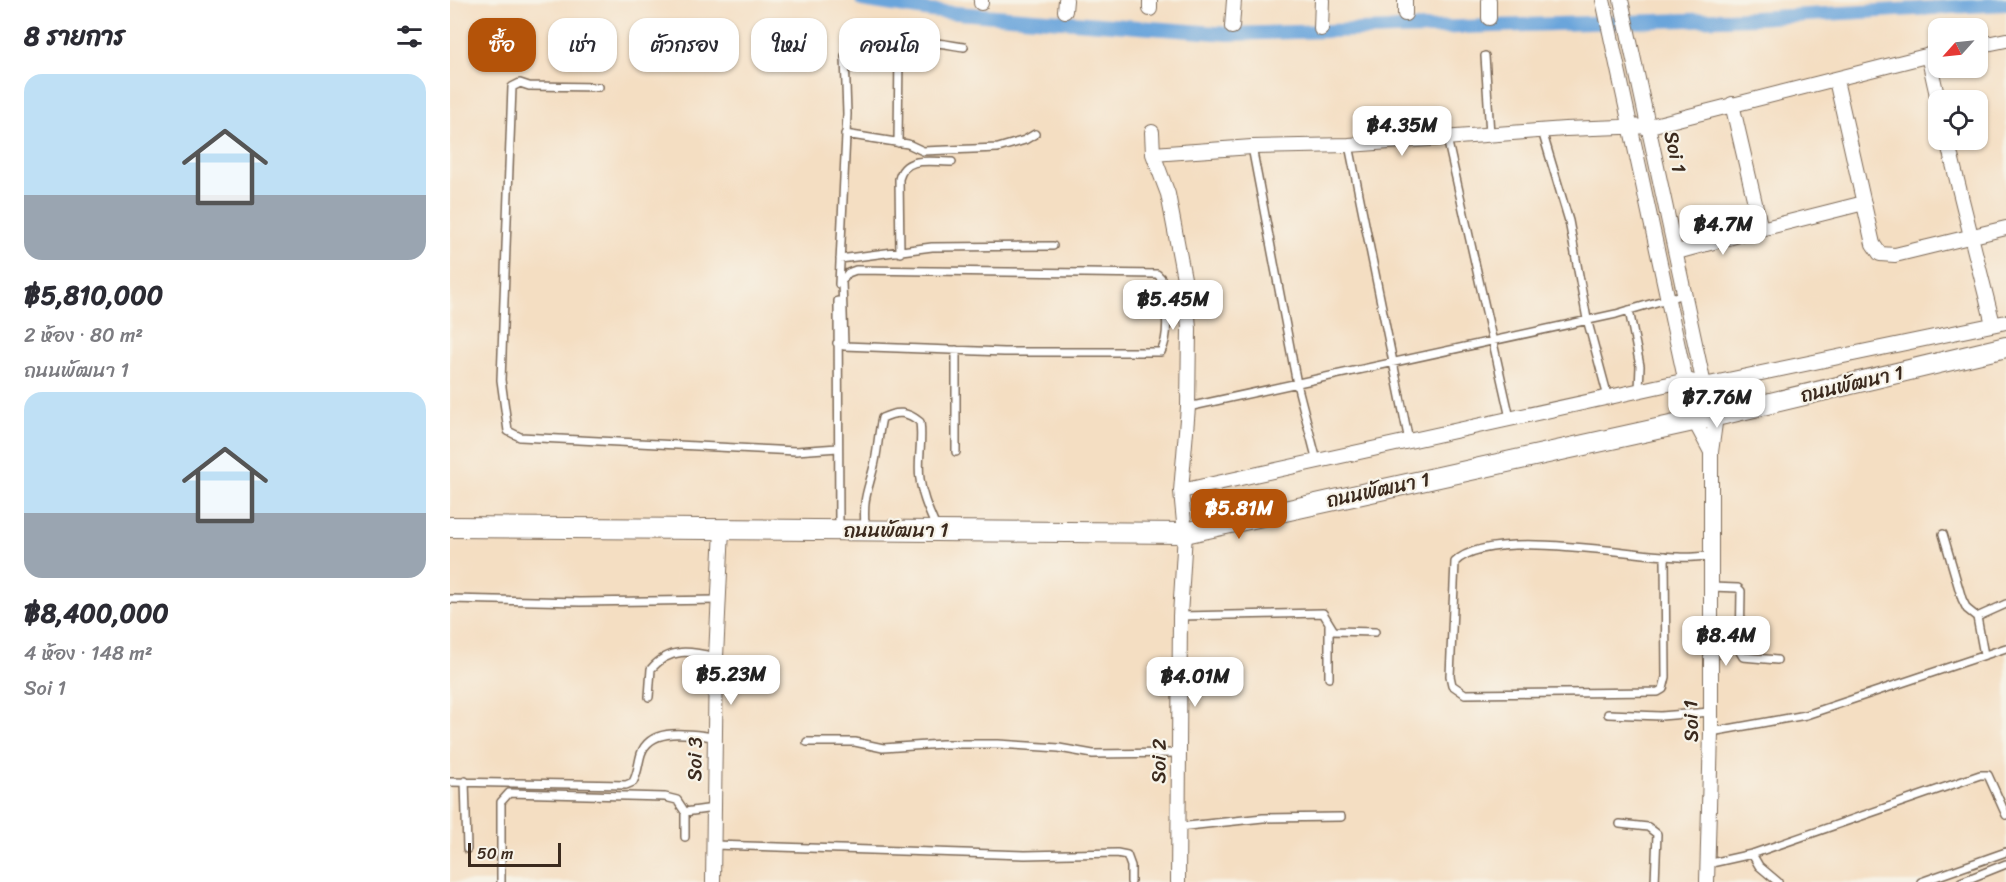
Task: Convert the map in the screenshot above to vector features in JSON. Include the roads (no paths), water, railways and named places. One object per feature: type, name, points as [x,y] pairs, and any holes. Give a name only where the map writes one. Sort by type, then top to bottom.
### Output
[{"type":"main road","name":"ถนนพัฒนา 1","points":[[450,527],[1185,532],[1716,416],[2006,347]]},
{"type":"street","points":[[1232,27],[1234,0]]},
{"type":"street","points":[[1321,29],[1322,0]]},
{"type":"street","points":[[1489,0],[1489,18]]},
{"type":"street","name":"Soi 1","points":[[1603,0],[1694,420],[1711,452]]},
{"type":"street","name":"Soi 1","points":[[1621,0],[1704,385],[1716,416],[1711,452],[1711,732],[1707,882]]},
{"type":"street","points":[[1988,44],[2006,40]]},
{"type":"street","points":[[1154,154],[1252,147],[1349,145],[1490,134],[1650,126],[1928,55]]},
{"type":"street","points":[[1836,80],[1874,244],[1880,254],[1894,255],[2006,228]]},
{"type":"street","points":[[1732,104],[1761,229]]},
{"type":"street","name":"Soi 2","points":[[1152,132],[1154,154],[1168,194],[1186,289],[1189,329],[1188,407],[1181,491],[1185,532],[1180,616],[1178,882]]},
{"type":"street","points":[[1181,491],[1687,380],[1704,385],[1999,323],[1970,236],[1949,150]]},
{"type":"street","points":[[1677,252],[1864,203]]},
{"type":"street","name":"Soi 3","points":[[713,882],[716,657],[722,529]]},
{"type":"lane","points":[[898,143],[899,51],[908,44],[929,42],[964,47]]},
{"type":"lane","points":[[1485,56],[1490,134]]},
{"type":"lane","points":[[840,345],[845,72]]},
{"type":"lane","points":[[599,87],[529,86],[520,83],[512,87],[501,380],[508,431],[520,437],[796,451],[838,448]]},
{"type":"lane","points":[[1542,131],[1569,221],[1587,319],[1608,397]]},
{"type":"lane","points":[[845,134],[898,143],[923,151],[998,148],[1025,140],[1035,134]]},
{"type":"lane","points":[[1446,138],[1510,418]]},
{"type":"lane","points":[[1349,145],[1409,441]]},
{"type":"lane","points":[[1252,147],[1297,384],[1317,461]]},
{"type":"lane","points":[[900,253],[899,179],[902,168],[909,163],[952,162]]},
{"type":"lane","points":[[840,259],[932,248],[1053,246]]},
{"type":"lane","points":[[839,530],[838,448],[840,345],[842,281],[848,273],[856,270],[1157,274],[1161,278],[1167,328],[1166,343],[1161,352],[956,350],[840,345]]},
{"type":"lane","points":[[1188,407],[1434,355],[1629,310],[1684,294]]},
{"type":"lane","points":[[1629,310],[1640,366],[1639,390]]},
{"type":"lane","points":[[956,350],[956,452]]},
{"type":"lane","points":[[866,530],[863,500],[875,464],[879,430],[882,418],[895,413],[910,414],[920,422],[923,442],[919,478],[924,499],[937,531]]},
{"type":"lane","points":[[1942,534],[1962,599],[1967,609],[1977,617],[1984,655]]},
{"type":"lane","points":[[1665,556],[1666,677],[1663,689],[1658,692],[1465,694],[1452,685],[1450,676],[1455,561],[1460,556],[1490,549],[1542,543],[1665,556],[1711,556]]},
{"type":"lane","points":[[1711,587],[1738,588],[1741,591],[1740,652],[1743,657],[1777,660]]},
{"type":"lane","points":[[450,599],[580,602],[718,600]]},
{"type":"lane","points":[[1977,617],[2006,604]]},
{"type":"lane","points":[[1180,616],[1323,613],[1334,631],[1375,632]]},
{"type":"lane","points":[[1329,626],[1329,678]]},
{"type":"lane","points":[[1711,732],[1806,715],[2006,648]]},
{"type":"lane","points":[[649,697],[651,669],[667,655],[686,650],[716,657]]},
{"type":"lane","points":[[1608,714],[1661,716],[1710,712]]},
{"type":"lane","points":[[450,782],[626,785],[633,782],[638,771],[641,753],[652,739],[668,734],[715,737]]},
{"type":"lane","points":[[807,742],[855,742],[883,748],[942,744],[998,744],[1059,748],[1093,754],[1179,753]]},
{"type":"lane","points":[[1707,864],[1752,854],[1980,775],[1988,775],[1993,782],[2006,815]]},
{"type":"lane","points":[[465,781],[467,849]]},
{"type":"lane","points":[[501,882],[501,802],[509,793],[665,797],[677,800],[685,812],[685,837]]},
{"type":"lane","points":[[685,812],[714,808]]},
{"type":"lane","points":[[1178,827],[1263,818],[1341,817]]},
{"type":"lane","points":[[1620,824],[1648,827],[1657,834],[1655,882]]},
{"type":"lane","points":[[714,845],[1024,855],[1117,853],[1127,855],[1129,858],[1131,882]]},
{"type":"lane","points":[[1921,882],[2006,852]]},
{"type":"lane","points":[[1752,854],[1759,866],[1778,882]]},
{"type":"lane","points":[[1960,882],[2006,864]]},
{"type":"waterway","points":[[862,0],[931,11],[1229,34],[1754,18],[2006,4]]}]
